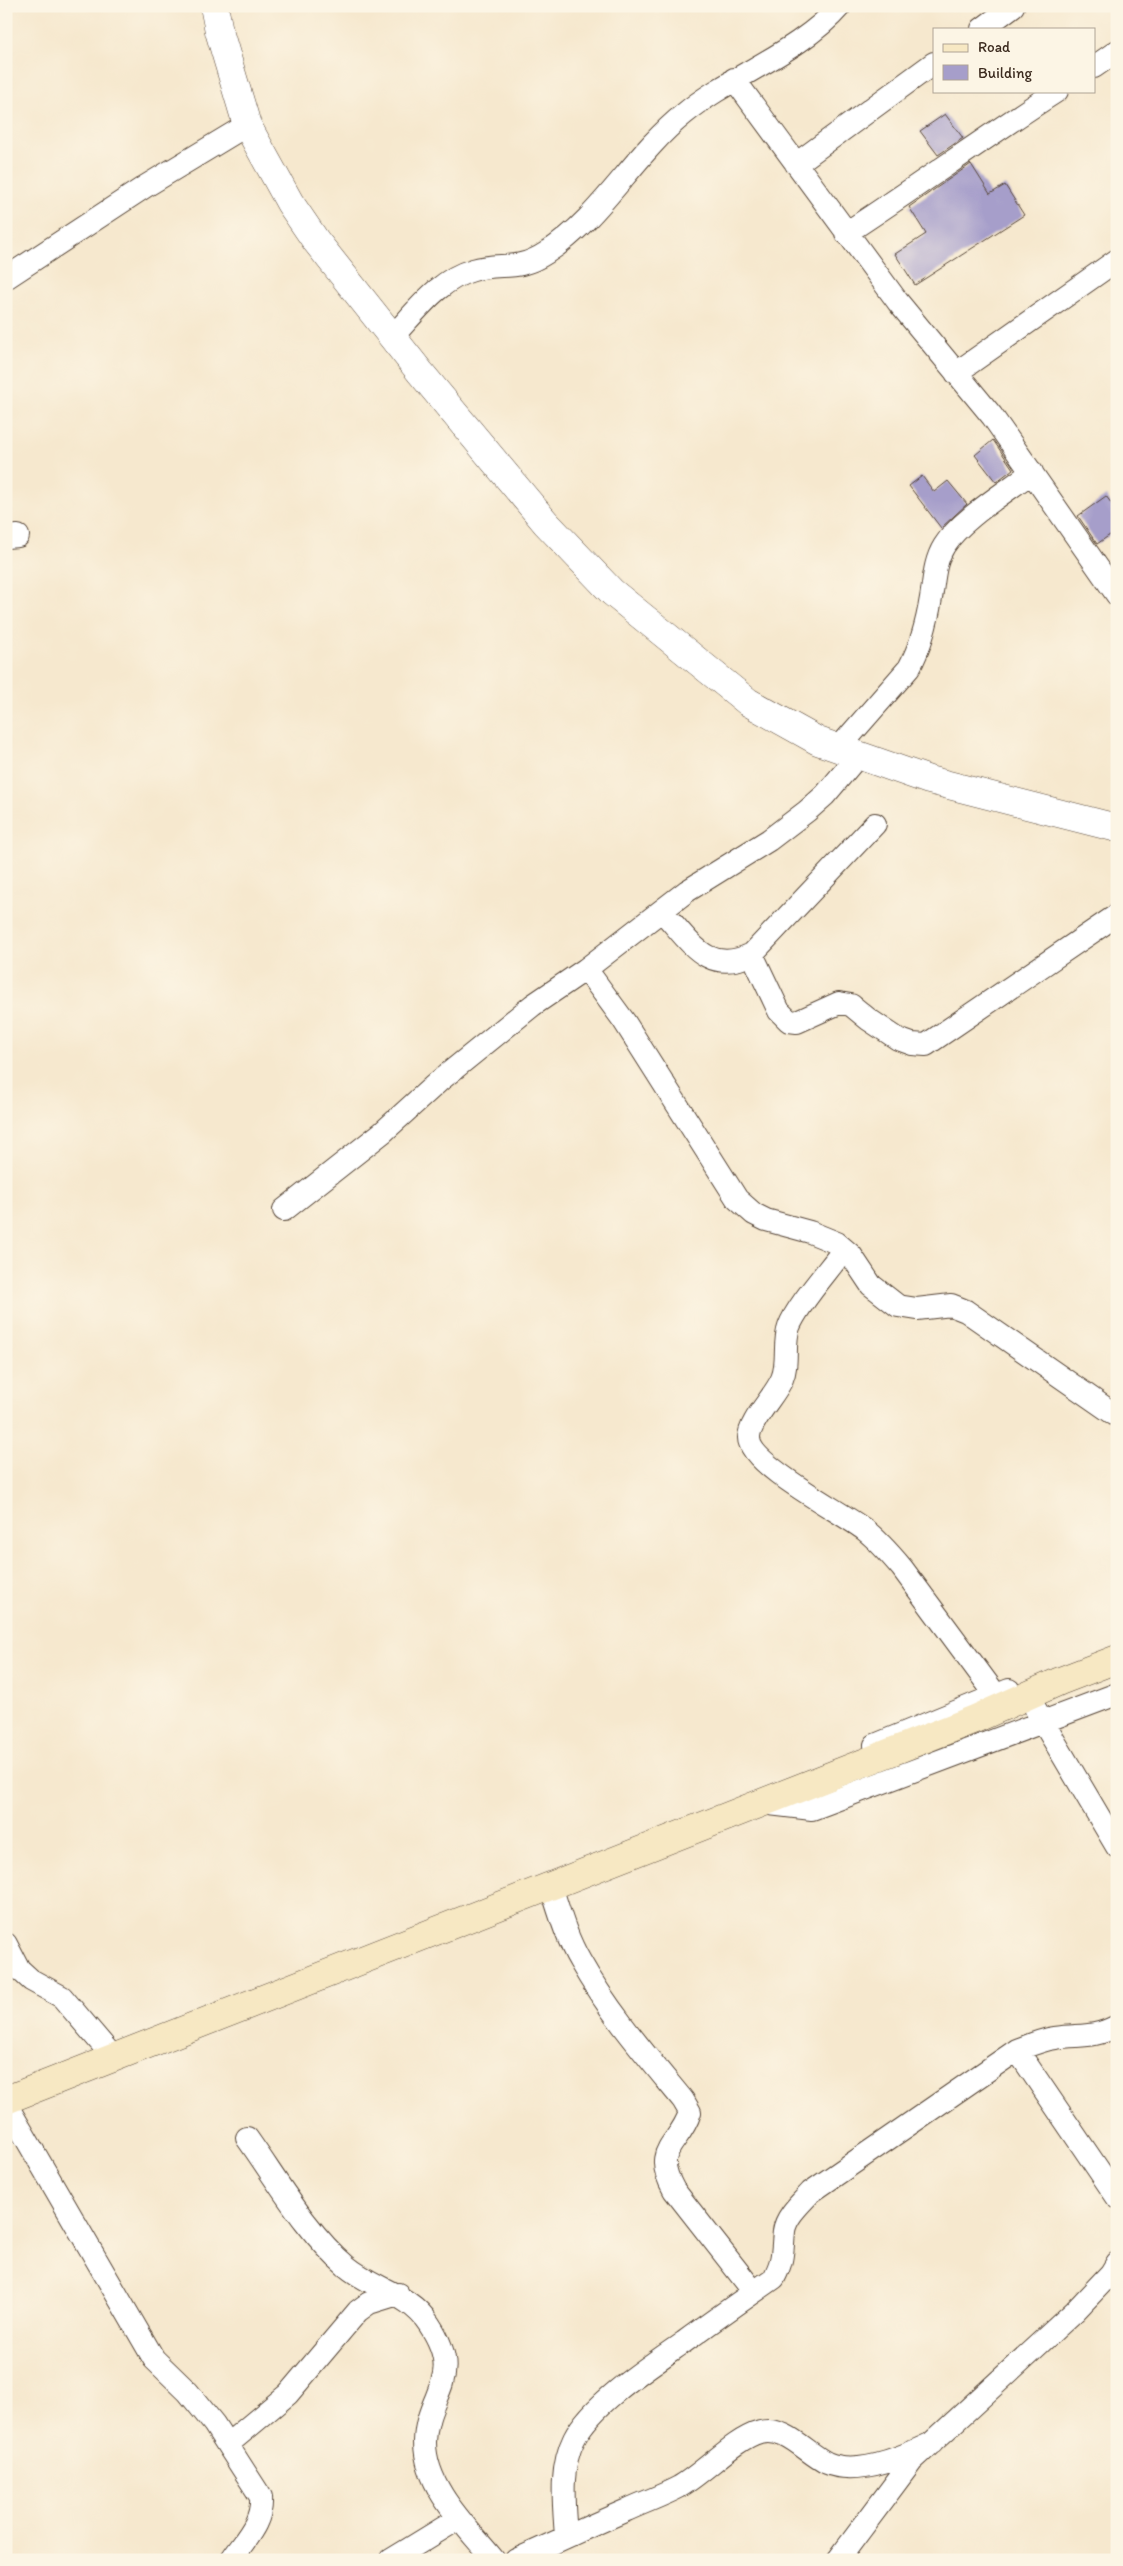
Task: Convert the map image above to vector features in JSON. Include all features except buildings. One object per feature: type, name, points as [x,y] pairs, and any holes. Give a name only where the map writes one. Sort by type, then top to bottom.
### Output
[{"type":"main road","points":[[6,2100],[839,1772],[1000,1701],[1029,1695],[1117,1659]]},
{"type":"street","points":[[214,6],[219,31],[247,125],[290,203],[316,241],[392,337],[546,523],[612,592],[748,702],[788,726],[848,752],[930,780],[1117,828]]},
{"type":"street","points":[[392,337],[440,287],[454,276],[474,269],[527,264],[565,240],[593,214],[663,132],[707,96],[767,61],[810,32],[840,6]]},
{"type":"street","points":[[983,28],[1013,6]]},
{"type":"street","points":[[1096,66],[1117,51]]},
{"type":"street","points":[[796,164],[933,64]]},
{"type":"street","points":[[734,79],[898,302],[992,416],[1114,584]]},
{"type":"street","points":[[846,233],[1056,92]]},
{"type":"street","points":[[6,278],[162,176],[247,125]]},
{"type":"street","points":[[956,373],[1117,260]]},
{"type":"street","points":[[284,1210],[383,1132],[438,1082],[533,1005],[586,970],[687,891],[769,840],[825,795],[848,752],[909,668],[917,654],[926,628],[936,564],[943,547],[956,531],[1032,472]]},
{"type":"street","points":[[662,912],[700,952],[714,961],[725,963],[740,960],[752,954],[875,824]]},
{"type":"street","points":[[752,954],[779,1012],[790,1021],[797,1022],[839,1003],[851,1005],[898,1039],[912,1044],[926,1045],[1117,916]]},
{"type":"street","points":[[586,970],[624,1021],[737,1199],[754,1214],[766,1220],[810,1232],[837,1243],[844,1249],[870,1285],[898,1306],[917,1309],[951,1305],[966,1310],[1117,1416]]},
{"type":"street","points":[[844,1249],[796,1313],[789,1328],[783,1378],[754,1424],[749,1437],[751,1450],[804,1492],[843,1514],[884,1547],[902,1568],[1000,1701],[1117,1646]]},
{"type":"street","points":[[761,1803],[812,1809],[1117,1694]]},
{"type":"street","points":[[1029,1695],[1042,1722],[1117,1847]]},
{"type":"street","points":[[551,1886],[561,1920],[580,1961],[627,2032],[683,2100],[690,2112],[687,2122],[673,2139],[665,2159],[667,2176],[674,2190],[754,2292]]},
{"type":"street","points":[[6,1944],[19,1968],[31,1980],[62,1998],[114,2058]]},
{"type":"street","points":[[566,2537],[563,2487],[568,2456],[574,2439],[584,2423],[595,2411],[651,2364],[774,2278],[782,2263],[784,2230],[788,2220],[811,2192],[1018,2050],[1038,2042],[1057,2038],[1088,2037],[1117,2026]]},
{"type":"street","points":[[1018,2050],[1117,2197]]},
{"type":"street","points":[[6,2104],[154,2359],[188,2392],[228,2444],[261,2497],[262,2510],[255,2526],[231,2560]]},
{"type":"street","points":[[247,2138],[330,2251],[348,2268],[368,2281],[398,2294],[429,2323],[445,2360],[446,2375],[429,2421],[425,2441],[428,2460],[444,2498],[458,2519],[494,2560]]},
{"type":"street","points":[[838,2560],[912,2461],[1075,2311],[1111,2273],[1117,2263]]},
{"type":"street","points":[[228,2444],[288,2394],[339,2330],[358,2311],[370,2303],[398,2294]]},
{"type":"street","points":[[516,2560],[678,2488],[746,2438],[760,2432],[773,2431],[786,2436],[827,2463],[841,2466],[882,2462],[904,2456],[932,2443]]},
{"type":"street","points":[[391,2560],[458,2519]]}]
